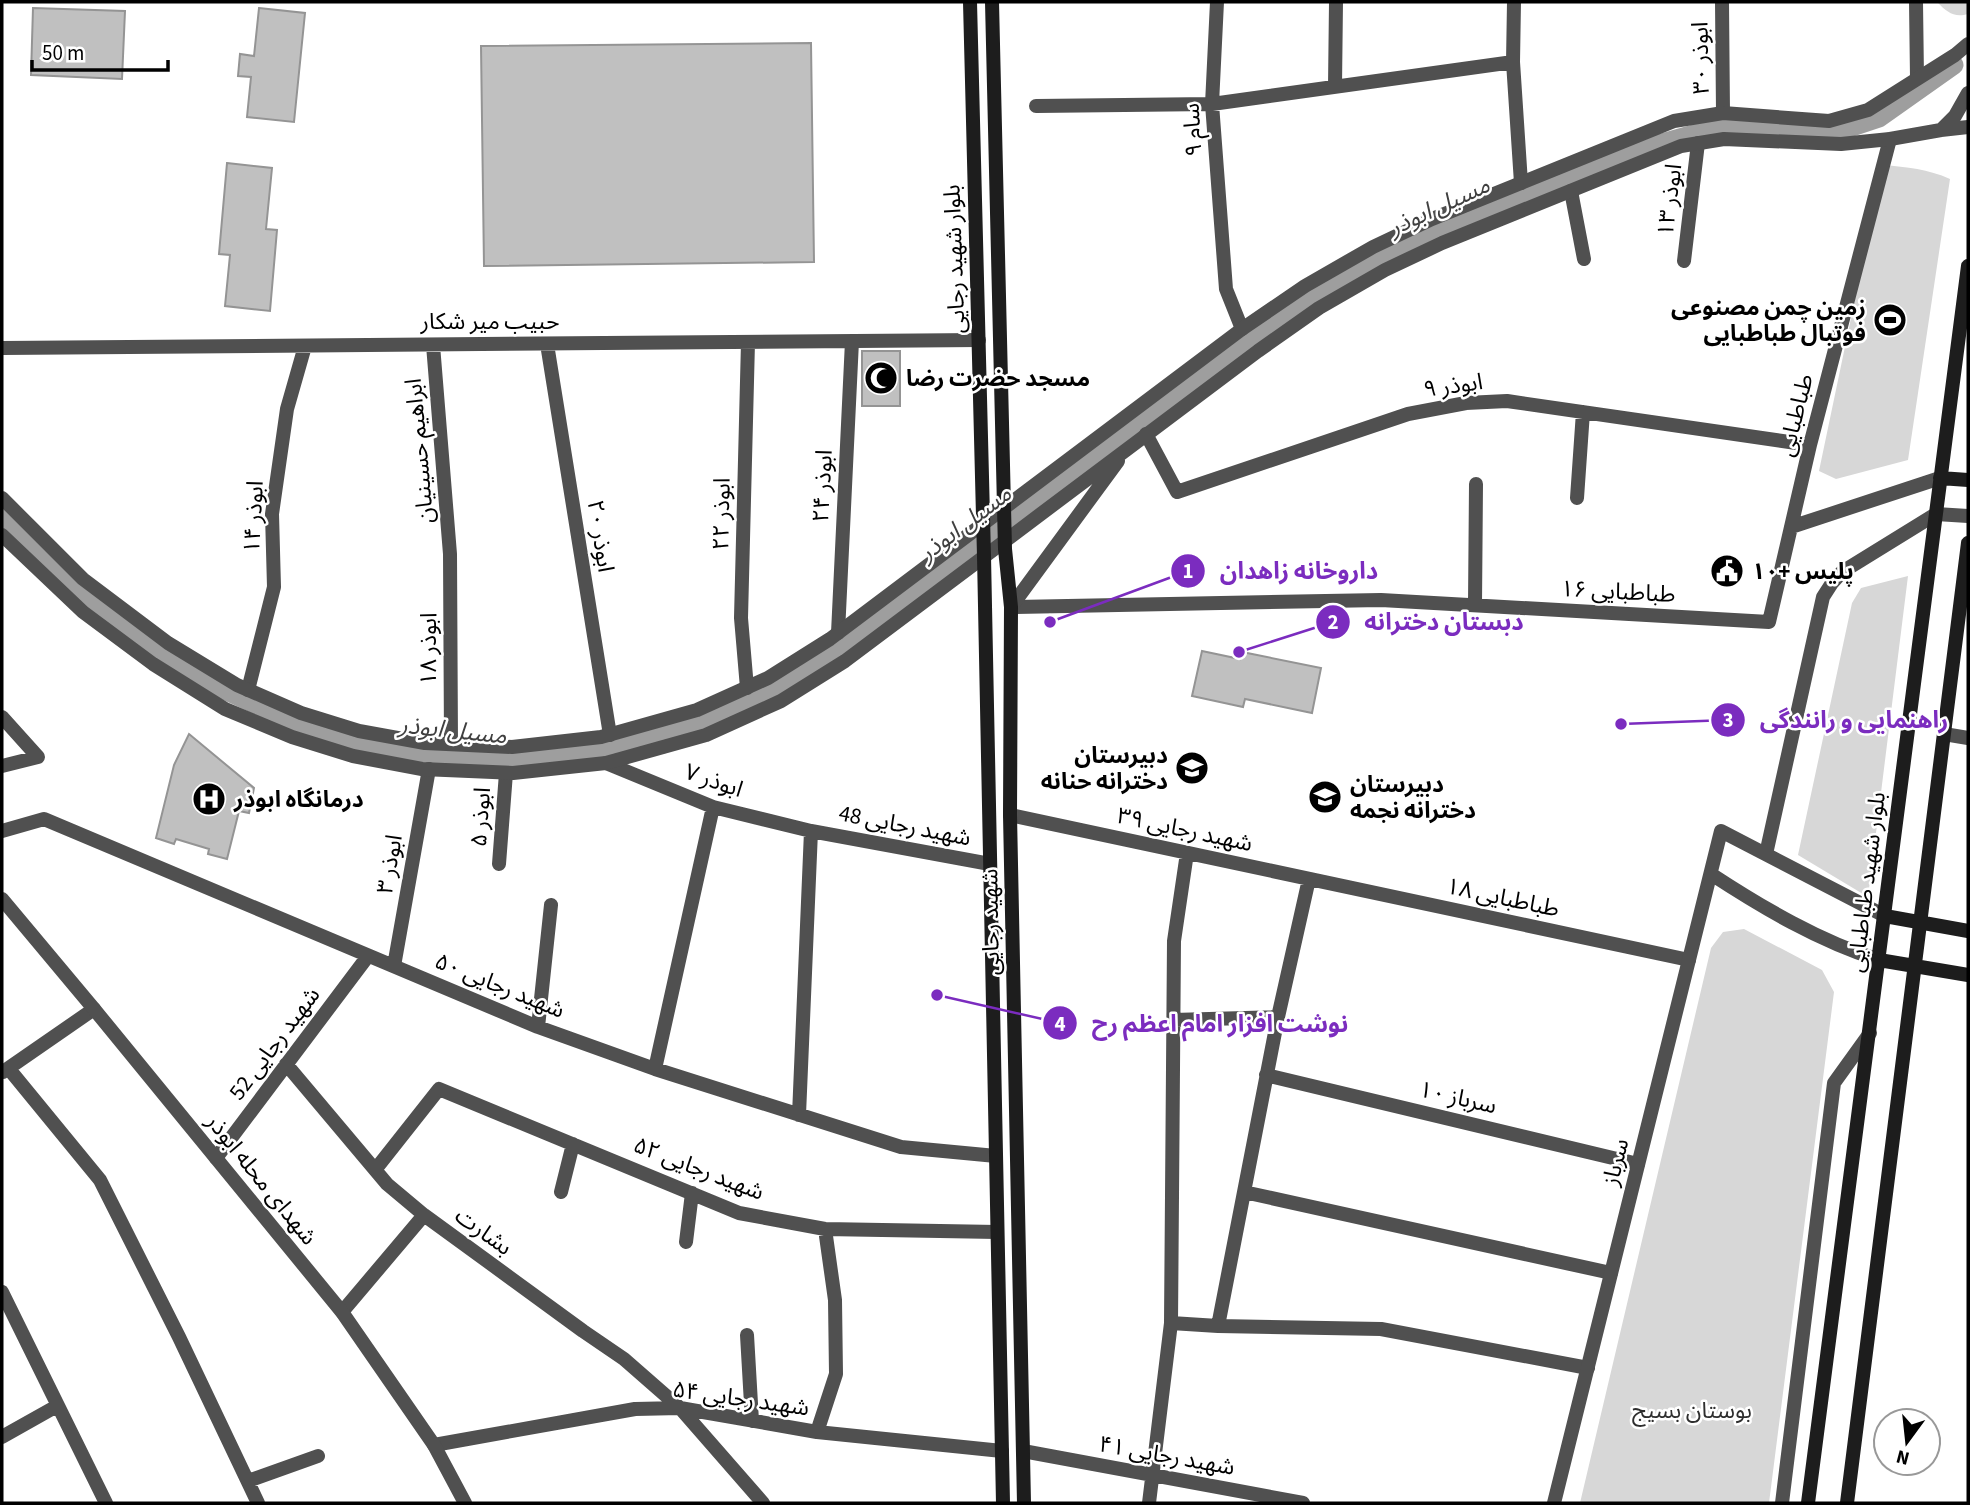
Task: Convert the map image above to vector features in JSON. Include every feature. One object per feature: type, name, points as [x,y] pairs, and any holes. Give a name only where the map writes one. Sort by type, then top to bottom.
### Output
[{"type":"main road","name":"بلوار شهید رجایی","points":[[970,2],[984,556]]},
{"type":"main road","name":"بلوار شهید رجایی","points":[[992,2],[1004,508]]},
{"type":"main road","name":"بلوار شهید طباطبایی","points":[[1808,1503],[1968,266]]},
{"type":"main road","points":[[1940,478],[1968,480]]},
{"type":"main road","name":"شهید رجایی","points":[[1004,508],[1011,607],[1010,816],[1024,1503]]},
{"type":"main road","points":[[1847,1503],[1968,542]]},
{"type":"main road","name":"شهید رجایی","points":[[984,556],[1003,1503]]},
{"type":"main road","points":[[1885,916],[1968,931]]},
{"type":"main road","points":[[1879,960],[1968,975]]},
{"type":"street","name":"سام ۹","points":[[1217,2],[1212,104],[1226,289],[1242,329]]},
{"type":"street","points":[[1335,86],[1336,2]]},
{"type":"street","points":[[1514,2],[1513,62],[1521,183]]},
{"type":"street","name":"ابوذر ۳۰","points":[[1722,2],[1723,113]]},
{"type":"street","points":[[1916,2],[1917,78]]},
{"type":"street","points":[[2,498],[83,579],[168,643],[236,685],[301,713],[359,731],[425,743],[512,747],[610,735],[697,710],[768,678],[838,633],[1242,329],[1305,286],[1373,247],[1432,219],[1674,121],[1723,113],[1829,121],[1868,110],[1968,44]]},
{"type":"street","points":[[1035,106],[1212,104],[1513,62]]},
{"type":"street","points":[[1941,130],[1955,116],[1968,93]]},
{"type":"street","points":[[2,536],[83,612],[153,664],[225,709],[292,737],[353,756],[429,769],[506,773],[606,763],[706,735],[781,701],[845,661],[1268,343],[1320,308],[1385,270],[1443,243],[1681,146],[1724,139],[1841,144],[1968,127]]},
{"type":"street","name":"طباطبایی","points":[[1769,622],[1810,445],[1891,139]]},
{"type":"street","name":"ابوذر ۱۳","points":[[1684,261],[1698,143]]},
{"type":"street","points":[[1571,191],[1584,259]]},
{"type":"street","name":"حبیب میر شکار","points":[[2,348],[979,340]]},
{"type":"street","name":"ابوذر ۲۴","points":[[838,633],[852,341]]},
{"type":"street","name":"ابوذر ۲۲","points":[[747,688],[741,618],[748,342]]},
{"type":"street","name":"ابوذر ۲۰","points":[[547,344],[610,735]]},
{"type":"street","name":"ابراهیم حسینیان","points":[[433,345],[450,554]]},
{"type":"street","name":"ابوذر ۱۴","points":[[248,690],[274,587],[272,513],[287,409],[305,346]]},
{"type":"street","name":"ابوذر ۹","points":[[1146,434],[1177,492],[1408,414],[1466,402],[1507,401],[1810,445]]},
{"type":"street","points":[[1577,498],[1583,412]]},
{"type":"street","points":[[1011,607],[1127,449]]},
{"type":"street","points":[[1791,527],[1940,478]]},
{"type":"street","points":[[1475,605],[1476,484]]},
{"type":"street","points":[[1885,916],[1766,854],[1823,597],[1842,572],[1936,514],[1968,516]]},
{"type":"street","name":"ابوذر ۱۸","points":[[450,554],[451,744]]},
{"type":"street","name":"طباطبایی ۱۶","points":[[1011,607],[1381,600],[1769,622]]},
{"type":"street","points":[[2,717],[38,757],[2,766]]},
{"type":"street","points":[[1944,734],[1968,738]]},
{"type":"street","name":"ابوذر ۷","points":[[606,763],[713,807],[811,831]]},
{"type":"street","name":"ابوذر ۳","points":[[394,966],[429,769]]},
{"type":"street","name":"ابوذر ۵","points":[[499,864],[506,773]]},
{"type":"street","points":[[655,1069],[713,807]]},
{"type":"street","name":"شهید رجایی ۳۹","points":[[1010,816],[1309,879]]},
{"type":"street","name":"شهید رجایی ۵۰","points":[[2,831],[44,819],[538,1027],[655,1069],[901,1147],[996,1156]]},
{"type":"street","points":[[799,1115],[811,831]]},
{"type":"street","name":"شهید رجایی 48","points":[[811,831],[990,864]]},
{"type":"street","name":"سرباز","points":[[1554,1503],[1721,831],[1766,854]]},
{"type":"street","points":[[1149,1503],[1171,1323],[1174,941],[1187,853]]},
{"type":"street","points":[[1711,874],[1752,901],[1849,950],[1879,960]]},
{"type":"street","points":[[1218,1326],[1266,1075],[1309,879]]},
{"type":"street","name":"طباطبایی ۱۸","points":[[1309,879],[1689,960]]},
{"type":"street","name":"شهدای محله ابوذر","points":[[2,900],[342,1312],[434,1445],[465,1503]]},
{"type":"street","points":[[538,1027],[551,905]]},
{"type":"street","name":"شهید رجایی 52","points":[[216,1158],[368,956]]},
{"type":"street","points":[[94,1009],[5,1071],[100,1180],[258,1503]]},
{"type":"street","points":[[1174,1020],[1278,1017]]},
{"type":"street","points":[[1782,1503],[1834,1083],[1870,1033]]},
{"type":"street","name":"بشارت","points":[[286,1064],[387,1184],[424,1215],[624,1359],[680,1408],[763,1503]]},
{"type":"street","name":"سرباز ۱۰","points":[[1266,1075],[1638,1164]]},
{"type":"street","name":"شهید رجایی ۵۲","points":[[375,1170],[439,1089],[739,1213],[825,1229],[997,1232]]},
{"type":"street","points":[[561,1192],[573,1144]]},
{"type":"street","points":[[1244,1192],[1611,1273]]},
{"type":"street","points":[[686,1242],[692,1193]]},
{"type":"street","points":[[342,1312],[424,1215]]},
{"type":"street","points":[[817,1432],[836,1374],[835,1300],[825,1229]]},
{"type":"street","points":[[2,1292],[106,1503]]},
{"type":"street","points":[[1171,1323],[1381,1329],[1588,1368]]},
{"type":"street","points":[[747,1335],[752,1421]]},
{"type":"street","points":[[2,1437],[57,1406]]},
{"type":"street","name":"شهید رجایی ۵۴","points":[[434,1445],[635,1409],[680,1408],[817,1432],[1002,1451]]},
{"type":"street","name":"شهید رجایی ۴۱","points":[[1023,1451],[1303,1503]]},
{"type":"street","points":[[248,1481],[318,1456]]},
{"type":"green space","points":[[1937,2],[1968,2],[1968,14],[1951,13]]},
{"type":"green space","name":"زمین چمن مصنوعی فوتبال طباطبایی","points":[[1883,165],[1925,171],[1950,179],[1908,460],[1836,479],[1819,471]]},
{"type":"green space","points":[[1908,576],[1868,897],[1798,855],[1852,603],[1861,588]]},
{"type":"green space","name":"بوستان بسیج","points":[[1744,929],[1822,970],[1834,992],[1769,1503],[1580,1503],[1711,948],[1723,932]]},
{"type":"building","points":[[33,8],[125,11],[122,79],[31,75]]},
{"type":"building","points":[[259,8],[305,13],[294,122],[247,117],[251,77],[238,76],[240,54],[254,56]]},
{"type":"building","points":[[811,43],[814,262],[484,266],[481,46]]},
{"type":"building","points":[[227,163],[272,168],[266,229],[277,230],[270,311],[225,306],[230,255],[219,254]]},
{"type":"building","name":"مسجد حضرت رضا","points":[[862,351],[900,351],[900,406],[862,406]]},
{"type":"building","points":[[1202,651],[1240,659],[1242,652],[1321,668],[1312,713],[1245,699],[1243,707],[1192,696]]},
{"type":"building","name":"درمانگاه ابوذر","points":[[189,734],[254,788],[249,813],[239,811],[227,859],[208,854],[209,849],[176,839],[174,844],[156,838],[174,765]]},
{"type":"waterway","name":"مسیل ابوذر","points":[[2,515],[85,599],[153,648],[218,687],[294,722],[364,744],[432,756],[519,761],[577,754],[723,714],[771,692],[831,654],[1198,378],[1346,277],[1491,207],[1620,155],[1726,125],[1828,135],[1879,118],[1954,65]]},
{"type":"place","name":"زمین چمن مصنوعی فوتبال طباطبایی","points":[[1890,320]]},
{"type":"place","name":"مسجد حضرت رضا","points":[[881,378]]},
{"type":"place","name":"پلیس +۱۰","points":[[1727,571]]},
{"type":"place","name":"داروخانه زاهدان","points":[[1050,622]]},
{"type":"place","name":"دبستان دخترانه","points":[[1239,652]]},
{"type":"place","name":"راهنمایی و رانندگی","points":[[1621,724]]},
{"type":"place","name":"دبیرستان دخترانه حنانه","points":[[1192,768]]},
{"type":"place","name":"دبیرستان دخترانه نجمه","points":[[1325,797]]},
{"type":"place","name":"درمانگاه ابوذر","points":[[209,799]]},
{"type":"place","name":"نوشت افزار امام اعظم رح","points":[[937,995]]}]
